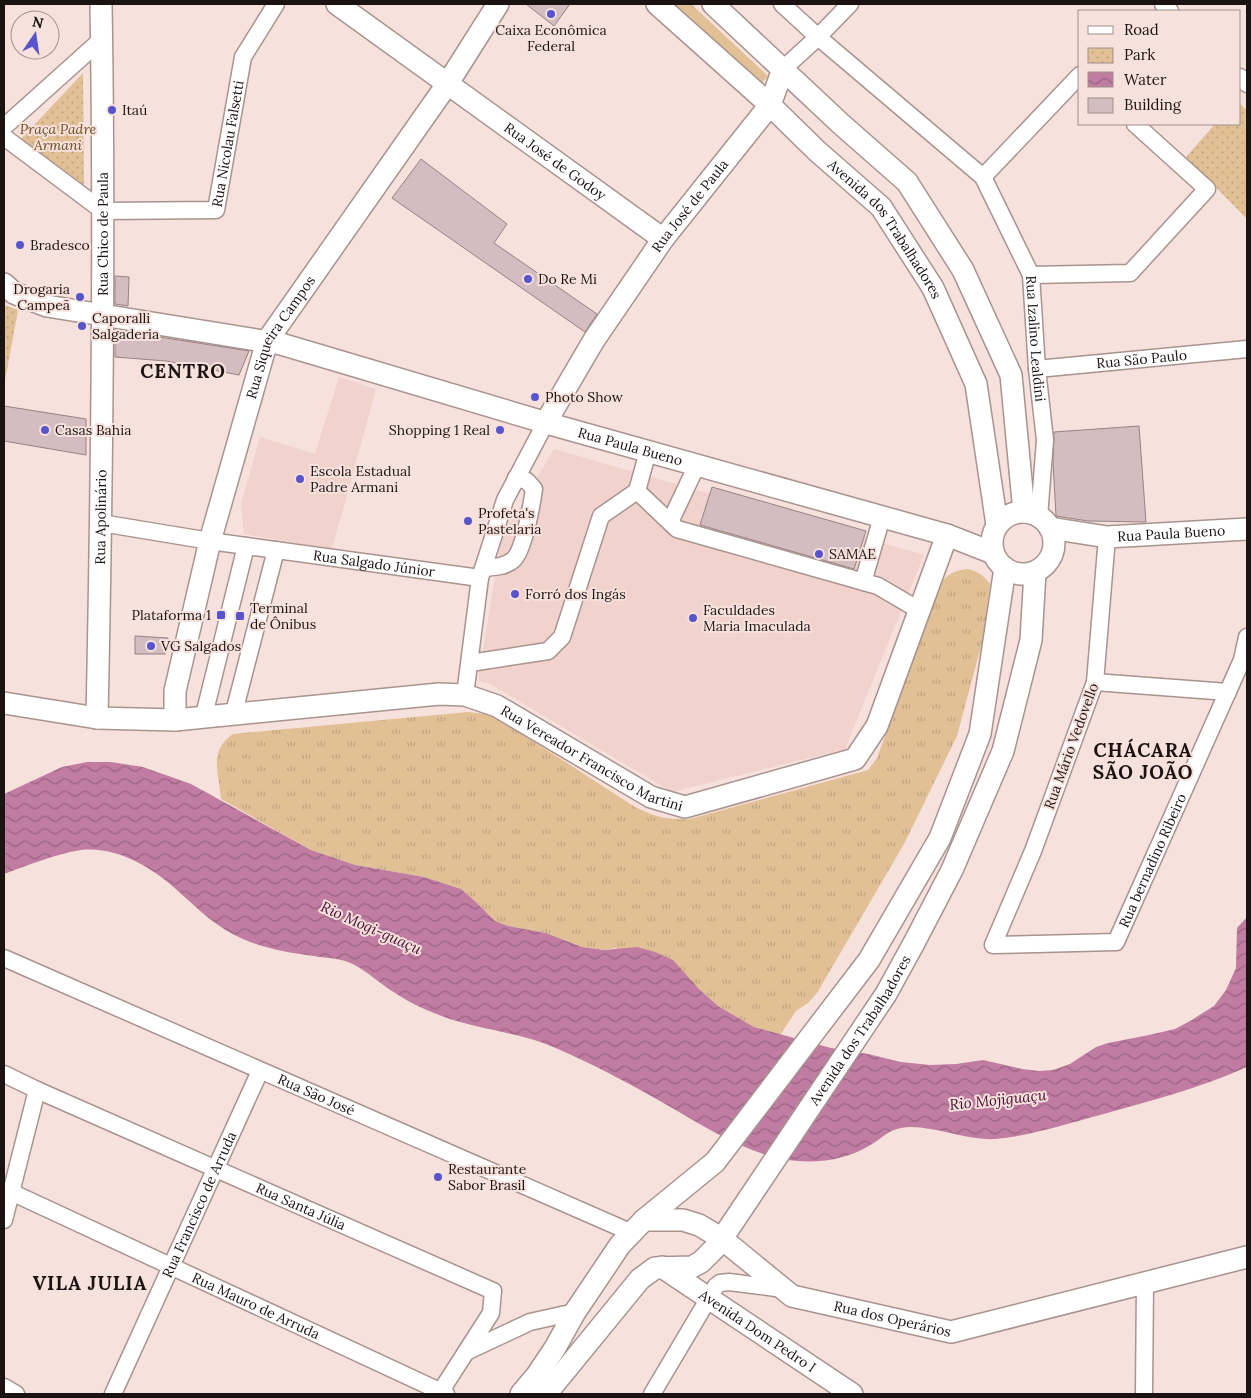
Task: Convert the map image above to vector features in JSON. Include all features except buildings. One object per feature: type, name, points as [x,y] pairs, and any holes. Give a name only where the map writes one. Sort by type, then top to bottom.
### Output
[{"type":"main road","name":"Rua Chico de Paula","points":[[102,4],[103,315]]},
{"type":"main road","name":"Rua José de Godoy","points":[[337,4],[663,240]]},
{"type":"main road","name":"Rua Siqueira Campos","points":[[175,720],[175,691],[210,541],[267,340],[448,83],[498,4]]},
{"type":"main road","name":"Avenida dos Trabalhadores","points":[[657,4],[881,207],[933,288],[976,384],[998,525]]},
{"type":"main road","points":[[713,4],[841,124],[907,182],[963,270],[1011,376],[1038,519],[1054,538],[1054,548],[1042,565]]},
{"type":"main road","name":"Rua José de Paula","points":[[546,422],[594,340],[663,240],[770,105],[783,69]]},
{"type":"main road","name":"Rua Paula Bueno","points":[[4,284],[14,293],[46,306],[267,340],[546,422],[947,535],[999,561],[1013,573],[1024,574],[1101,536]]},
{"type":"main road","name":"Rua Apolinário","points":[[97,718],[103,315]]},
{"type":"main road","points":[[521,1394],[537,1376],[575,1312],[620,1245],[637,1226],[714,1162],[870,960],[940,838],[980,734],[999,561],[992,543],[993,533],[1005,518],[1014,513],[1038,519]]},
{"type":"main road","name":"Rua Paula Bueno","points":[[1038,519],[1101,536],[1247,529]]},
{"type":"main road","name":"Rua Vereador Francisco Martini","points":[[4,703],[97,718],[175,720],[202,719],[439,694],[465,695],[497,706],[651,797],[685,807],[855,758],[878,726],[947,535]]},
{"type":"main road","name":"Avenida dos Trabalhadores","points":[[546,1394],[647,1272],[662,1267],[692,1267],[710,1254],[886,994],[940,896],[1003,751],[1031,640],[1042,565]]},
{"type":"main road","name":"Rua dos Operários","points":[[637,1226],[682,1220],[699,1224],[721,1238],[792,1296],[951,1332],[1247,1257]]},
{"type":"main road","name":"Avenida Dom Pedro I","points":[[662,1267],[839,1391]]},
{"type":"street","name":"Rua Nicolau Falsetti","points":[[103,211],[216,210],[242,57],[276,4]]},
{"type":"street","name":"Rua Izalino Lealdini","points":[[782,4],[818,37],[983,177],[1031,275],[1037,369],[1045,440],[1038,519]]},
{"type":"street","name":"Rua José de Paula","points":[[783,69],[850,4]]},
{"type":"street","points":[[4,127],[102,39]]},
{"type":"street","points":[[983,177],[1078,77]]},
{"type":"street","points":[[1031,275],[1130,273],[1207,189],[1137,125]]},
{"type":"street","points":[[4,137],[103,211]]},
{"type":"street","name":"Rua São Paulo","points":[[1037,369],[1247,349]]},
{"type":"street","points":[[465,695],[482,573],[505,500],[546,422]]},
{"type":"street","points":[[470,663],[548,651],[562,637],[601,516],[638,491],[648,451]]},
{"type":"street","points":[[670,522],[697,465]]},
{"type":"street","points":[[482,573],[515,559],[524,536],[534,488],[528,481],[516,478]]},
{"type":"street","points":[[638,491],[677,529],[878,586],[912,606],[918,613]]},
{"type":"street","points":[[863,582],[882,517]]},
{"type":"street","name":"Rua Salgado Júnior","points":[[101,523],[276,550],[482,573]]},
{"type":"street","name":"Rua Mário Vedovello","points":[[993,946],[1033,851],[1095,682],[1101,536]]},
{"type":"street","points":[[202,719],[246,546]]},
{"type":"street","points":[[232,716],[276,550]]},
{"type":"street","name":"Rua bernadino Ribeiro","points":[[993,946],[1116,942],[1242,660],[1247,638]]},
{"type":"street","points":[[1095,682],[1228,692]]},
{"type":"street","name":"Rua São José","points":[[4,958],[260,1071],[637,1226]]},
{"type":"street","name":"Rua Francisco de Arruda","points":[[113,1394],[260,1071]]},
{"type":"street","name":"Rua Santa Júlia","points":[[4,1074],[36,1090],[493,1291],[491,1313],[442,1393]]},
{"type":"street","points":[[4,1220],[36,1090]]},
{"type":"street","name":"Rua Mauro de Arruda","points":[[11,1192],[442,1393]]},
{"type":"street","points":[[652,1394],[716,1286],[720,1283],[729,1282],[783,1289]]},
{"type":"street","points":[[1144,1394],[1145,1282]]},
{"type":"street","points":[[466,1352],[530,1322],[575,1312]]},
{"type":"street","points":[[4,1387],[16,1394]]},
{"type":"shaded area","name":"Escola Estadual Padre Armani","points":[[339,377],[376,389],[332,549],[244,534],[241,504],[260,437],[315,454]]},
{"type":"shaded area","name":"Faculdades Maria Imaculada","points":[[554,449],[924,555],[845,749],[672,792],[490,684],[478,681],[501,539]]},
{"type":"green space","points":[[674,4],[691,4],[768,76],[760,85]]},
{"type":"green space","name":"Praça Padre Armani","points":[[83,73],[84,185],[20,140]]},
{"type":"green space","points":[[1241,105],[1247,110],[1247,219],[1186,157],[1214,125],[1241,125]]},
{"type":"green space","points":[[4,305],[18,310],[4,386]]},
{"type":"green space","points":[[967,569],[980,574],[990,584],[984,635],[957,736],[904,844],[817,993],[808,1003],[796,1011],[780,1035],[754,1027],[718,1006],[698,988],[615,948],[604,950],[582,947],[546,933],[508,926],[495,921],[461,889],[424,877],[355,865],[311,850],[221,799],[217,771],[218,755],[225,741],[233,734],[468,712],[486,714],[502,721],[635,807],[668,818],[690,819],[868,770],[877,758],[942,581],[953,572]]},
{"type":"water","points":[[87,762],[111,762],[143,767],[191,784],[311,850],[355,865],[424,877],[461,889],[495,921],[508,926],[546,933],[582,947],[604,950],[637,947],[655,952],[673,960],[698,988],[718,1006],[754,1027],[831,1048],[901,1062],[930,1065],[983,1060],[1022,1069],[1053,1070],[1070,1064],[1096,1047],[1175,1029],[1214,1006],[1226,990],[1236,968],[1237,928],[1247,917],[1247,1067],[1175,1094],[1061,1126],[1021,1135],[983,1139],[912,1127],[889,1132],[872,1144],[852,1154],[832,1160],[799,1161],[771,1156],[754,1151],[722,1136],[622,1080],[558,1049],[528,1038],[449,1019],[421,1007],[401,997],[362,969],[348,962],[278,950],[234,935],[216,924],[157,874],[134,860],[121,855],[108,851],[81,850],[52,857],[4,874],[4,794],[62,767]]},
{"type":"place","name":"Caixa Econômica Federal","points":[[551,14]]},
{"type":"place","name":"Itaú","points":[[112,110]]},
{"type":"place","name":"Bradesco","points":[[20,245]]},
{"type":"place","name":"Do Re Mi","points":[[528,279]]},
{"type":"place","name":"Drogaria Campeã","points":[[80,297]]},
{"type":"place","name":"Caporalli Salgaderia","points":[[82,326]]},
{"type":"place","name":"Photo Show","points":[[535,397]]},
{"type":"place","name":"Casas Bahia","points":[[45,430]]},
{"type":"place","name":"Shopping 1 Real","points":[[500,430]]},
{"type":"place","name":"Escola Estadual Padre Armani","points":[[300,479]]},
{"type":"place","name":"Profeta's Pastelaria","points":[[468,521]]},
{"type":"place","name":"SAMAE","points":[[819,554]]},
{"type":"place","name":"Forró dos Ingás","points":[[515,594]]},
{"type":"place","name":"Plataforma 1","points":[[221,615]]},
{"type":"place","name":"Terminal de Ônibus","points":[[240,616]]},
{"type":"place","name":"Faculdades Maria Imaculada","points":[[693,618]]},
{"type":"place","name":"VG Salgados","points":[[151,646]]},
{"type":"place","name":"Restaurante Sabor Brasil","points":[[438,1177]]},
{"type":"district","name":"CENTRO","points":[[183,371]]},
{"type":"district","name":"CHÁCARA SÃO JOÃO","points":[[1143,761]]},
{"type":"district","name":"VILA JULIA","points":[[90,1283]]},
{"type":"water label","name":"Rio Mogi-guaçu","points":[[371,928]]},
{"type":"water label","name":"Rio Mojiguaçu","points":[[998,1100]]}]
